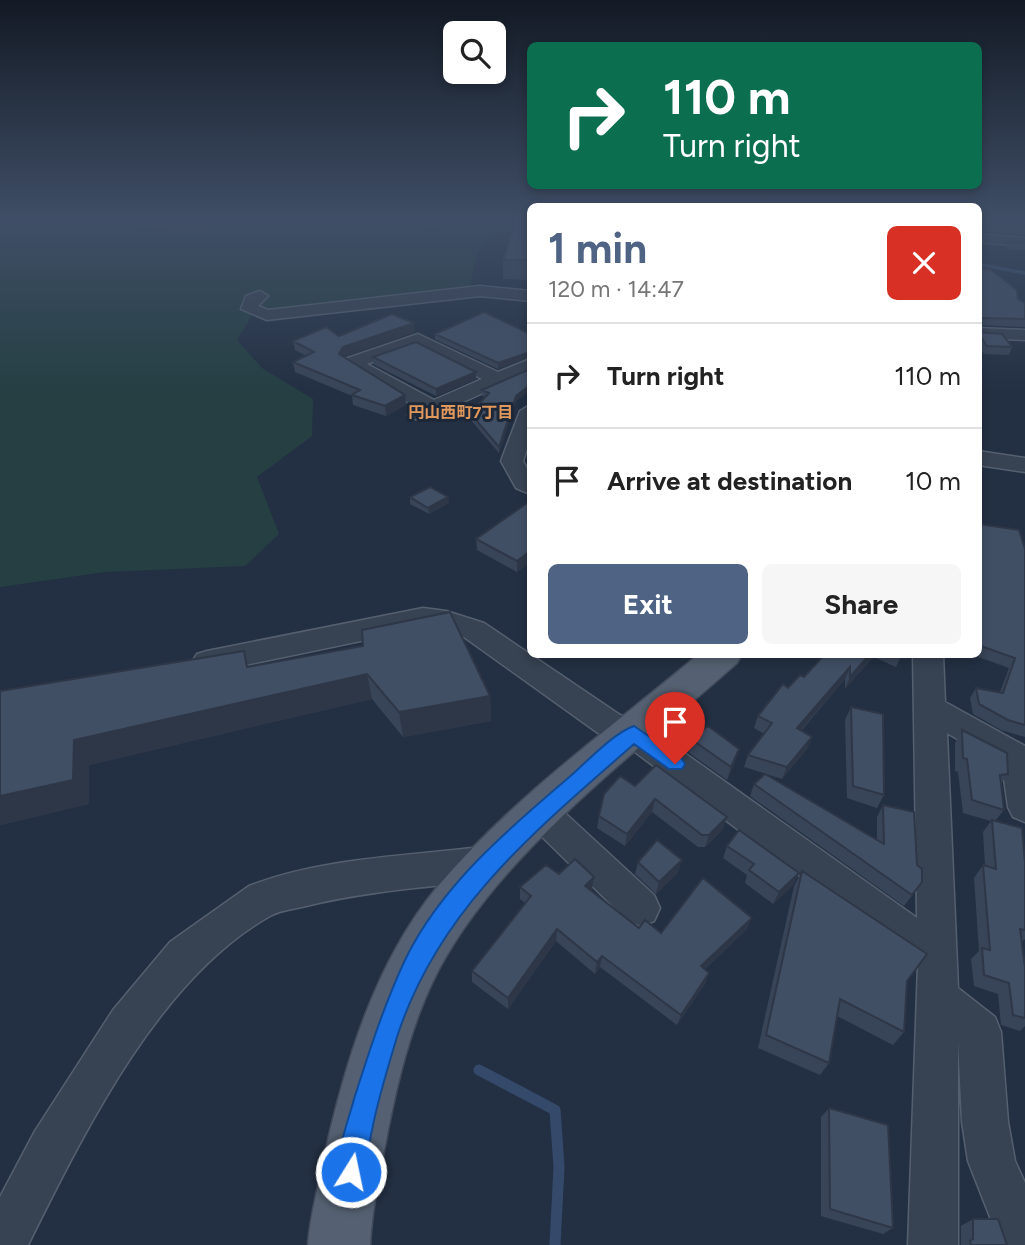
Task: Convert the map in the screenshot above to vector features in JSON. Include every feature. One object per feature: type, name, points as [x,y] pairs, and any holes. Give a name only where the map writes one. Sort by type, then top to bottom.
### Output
[{"type":"main road","points":[[339,1245],[359,1128],[385,1036],[414,966],[454,904],[490,863],[541,813],[720,658]]},
{"type":"street","points":[[260,296],[252,300],[249,310],[267,315],[480,291],[527,296]]},
{"type":"street","points":[[982,333],[1025,335]]},
{"type":"street","points":[[433,408],[352,363],[418,339],[498,380]]},
{"type":"street","points":[[412,417],[527,366]]},
{"type":"street","points":[[527,419],[512,461],[527,485]]},
{"type":"street","points":[[982,459],[1025,465]]},
{"type":"street","points":[[181,667],[423,618],[446,621],[474,630],[609,724],[634,734],[938,977],[980,1032],[985,1122],[992,1161],[1025,1243]]},
{"type":"street","points":[[928,658],[938,977],[933,1245]]},
{"type":"street","points":[[931,709],[1018,758],[1025,807]]},
{"type":"street","points":[[541,813],[641,908]]},
{"type":"street","points":[[1,1245],[52,1148],[128,1025],[184,956],[262,899],[338,881],[490,863]]},
{"type":"green space","points":[[0,276],[473,276],[470,289],[253,314],[237,340],[262,368],[313,399],[312,436],[257,477],[279,534],[245,566],[105,572],[0,587]]},
{"type":"building","points":[[982,276],[999,276],[1017,290],[1018,299],[1025,303],[1025,319],[982,318]]},
{"type":"building","points":[[484,312],[527,333],[527,353],[498,363],[435,334]]},
{"type":"building","points":[[392,314],[414,323],[343,347],[339,354],[405,395],[385,406],[352,395],[360,390],[293,362],[314,352],[293,341],[326,327],[339,336]]},
{"type":"building","points":[[982,332],[1002,334],[1012,347],[987,346],[982,339]]},
{"type":"building","points":[[416,342],[476,372],[436,389],[373,357]]},
{"type":"building","points":[[527,370],[527,387],[516,396],[499,447],[470,413],[489,393],[482,390]]},
{"type":"building","points":[[430,487],[448,497],[428,508],[410,497]]},
{"type":"building","points":[[527,503],[527,554],[517,561],[476,539]]},
{"type":"building","points":[[982,525],[1019,530],[1025,549],[1025,725],[1008,720],[979,704],[976,688],[1003,693],[1015,658],[982,646]]},
{"type":"building","points":[[450,612],[490,696],[399,712],[367,674],[74,740],[73,780],[0,796],[0,691],[244,651],[247,667],[363,646],[362,630]]},
{"type":"building","points":[[821,658],[867,658],[850,677],[850,667],[797,728],[812,737],[787,767],[748,755],[772,723],[758,716],[783,684],[788,688],[800,675],[804,677]]},
{"type":"building","points":[[851,707],[883,714],[884,795],[853,786]]},
{"type":"building","points":[[708,726],[739,749],[731,767],[691,739]]},
{"type":"building","points":[[962,730],[1007,753],[1008,774],[1000,775],[1004,810],[972,800],[967,759],[963,758]]},
{"type":"building","points":[[656,765],[727,817],[709,835],[702,835],[655,799],[627,834],[599,816],[604,794],[620,776],[635,786]]},
{"type":"building","points":[[765,774],[884,844],[883,805],[914,812],[917,865],[922,869],[922,882],[912,895],[754,784]]},
{"type":"building","points":[[992,820],[1022,828],[1025,930],[1020,929],[1025,967],[1025,1018],[1013,1015],[1009,983],[984,975],[982,948],[990,950],[983,865],[996,869]]},
{"type":"building","points":[[739,830],[799,873],[779,892],[749,870],[754,864],[727,846]]},
{"type":"building","points":[[657,840],[682,860],[659,882],[638,862]]},
{"type":"building","points":[[575,859],[594,877],[585,886],[639,928],[645,920],[661,933],[703,878],[752,918],[701,966],[709,973],[681,1015],[602,956],[597,962],[557,929],[508,998],[472,971],[531,896],[520,887],[546,865],[559,874]]},
{"type":"building","points":[[802,871],[927,954],[907,981],[904,1032],[840,999],[829,1063],[766,1035]]},
{"type":"building","points":[[829,1108],[888,1125],[893,1228],[830,1209]]},
{"type":"building","points":[[973,1219],[998,1219],[1007,1245],[971,1245]]},
{"type":"waterway","points":[[479,1070],[555,1110],[559,1167],[555,1245]]},
{"type":"district","name":"円山西町7丁目","points":[[461,412]]},
{"type":"route","points":[[351,1172],[359,1128],[385,1036],[414,966],[454,904],[490,863],[541,813],[634,734],[675,764]]}]
